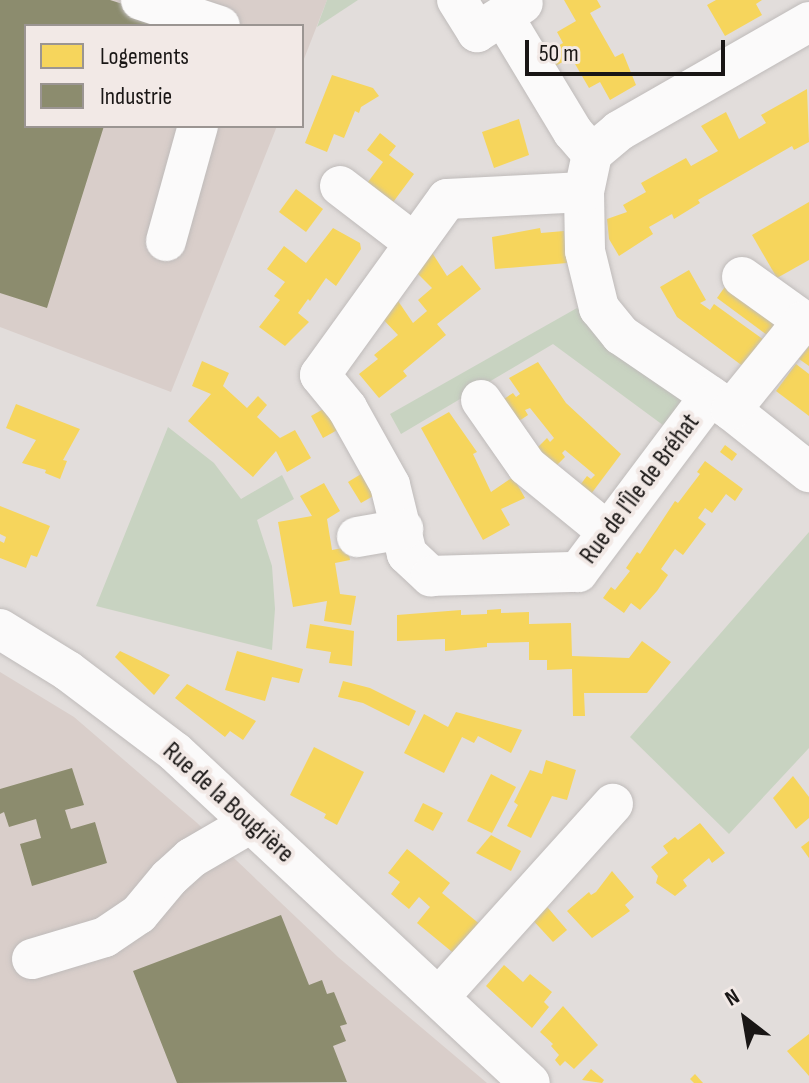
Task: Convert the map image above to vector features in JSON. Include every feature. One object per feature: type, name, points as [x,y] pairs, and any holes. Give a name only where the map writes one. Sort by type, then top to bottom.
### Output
[{"type":"street","points":[[141,0],[214,24]]},
{"type":"street","points":[[457,0],[477,32],[514,8],[573,132],[592,154]]},
{"type":"street","points":[[804,0],[809,9]]},
{"type":"street","points":[[809,22],[619,131],[592,154],[584,192],[585,251],[599,308],[621,335],[721,403],[809,472]]},
{"type":"street","points":[[166,241],[197,128]]},
{"type":"street","points":[[340,186],[413,242],[447,199],[584,192]]},
{"type":"street","name":"Rue de l'Île de Bréhat","points":[[413,242],[320,375],[367,441],[390,485],[407,554],[431,576],[578,572],[608,532],[721,403],[806,323]]},
{"type":"street","points":[[742,277],[806,323]]},
{"type":"street","points":[[481,400],[527,466],[608,532]]},
{"type":"street","points":[[357,537],[403,529]]},
{"type":"street","name":"Rue de la Bougrière","points":[[0,629],[68,671],[175,752],[530,1083]]},
{"type":"street","points":[[439,997],[613,804]]},
{"type":"street","points":[[32,959],[105,937],[139,914],[191,858],[251,823]]},
{"type":"shaded area","points":[[0,0],[327,0],[304,59],[304,24],[24,24],[24,128],[276,128],[171,392],[0,327]]},
{"type":"shaded area","points":[[0,672],[74,717],[196,822],[338,957],[487,1083],[0,1083]]},
{"type":"green space","points":[[327,0],[358,0],[317,27]]},
{"type":"green space","points":[[577,308],[690,400],[671,431],[553,344],[401,434],[390,414]]},
{"type":"green space","points":[[168,427],[214,463],[241,499],[282,475],[294,499],[257,520],[272,566],[275,609],[272,650],[96,606]]},
{"type":"green space","points":[[809,532],[809,748],[729,834],[630,737]]},
{"type":"building: Logements","points":[[564,0],[597,0],[601,7],[590,13],[615,57],[623,53],[636,85],[610,100],[600,82],[589,88],[571,57],[554,67],[546,53],[563,43],[557,32],[576,21]]},
{"type":"building: Logements","points":[[716,0],[762,0],[756,4],[762,15],[725,36],[707,5]]},
{"type":"building: Logements","points":[[332,75],[373,88],[379,96],[361,107],[359,113],[355,111],[344,138],[334,134],[327,152],[305,143]]},
{"type":"building: Logements","points":[[807,89],[809,142],[794,150],[792,146],[698,200],[700,203],[674,219],[672,214],[649,227],[653,234],[619,256],[609,239],[607,219],[627,212],[623,205],[646,192],[641,183],[686,158],[691,166],[718,151],[701,126],[726,112],[739,139],[766,123],[761,115]]},
{"type":"building: Logements","points":[[519,119],[529,155],[494,168],[482,132]]},
{"type":"building: Logements","points":[[380,133],[396,146],[389,155],[414,174],[391,205],[365,186],[383,162],[367,150]]},
{"type":"building: Logements","points":[[296,189],[323,209],[306,232],[279,212]]},
{"type":"building: Logements","points":[[809,202],[809,260],[777,278],[752,235]]},
{"type":"building: Logements","points":[[333,228],[360,243],[361,249],[336,286],[326,278],[310,301],[308,299],[298,313],[309,322],[285,346],[259,327],[280,300],[274,296],[285,282],[267,269],[284,246],[306,263]]},
{"type":"building: Logements","points":[[540,228],[541,233],[564,231],[567,263],[495,269],[492,237]]},
{"type":"building: Logements","points":[[431,251],[447,276],[462,265],[481,289],[437,324],[446,335],[403,371],[407,376],[379,398],[359,374],[378,359],[374,355],[398,335],[379,315],[396,298],[413,323],[427,311],[418,300],[432,288],[413,269]]},
{"type":"building: Logements","points":[[689,270],[706,300],[700,303],[710,310],[714,304],[768,343],[748,370],[677,317],[660,287]]},
{"type":"building: Logements","points":[[729,281],[783,322],[771,338],[717,298]]},
{"type":"building: Logements","points":[[809,346],[809,366],[799,359]]},
{"type":"building: Logements","points":[[202,361],[229,373],[223,386],[247,408],[258,396],[267,405],[257,417],[280,438],[295,430],[311,458],[287,472],[276,451],[253,477],[188,421],[211,394],[192,386]]},
{"type":"building: Logements","points":[[538,362],[566,403],[621,454],[585,502],[574,493],[587,476],[591,479],[595,475],[565,450],[562,453],[565,457],[550,472],[532,453],[547,438],[550,442],[554,438],[530,408],[525,410],[528,415],[510,427],[495,405],[513,393],[516,397],[520,394],[509,378]]},
{"type":"building: Logements","points":[[796,364],[809,374],[809,416],[776,391]]},
{"type":"building: Logements","points":[[16,404],[80,429],[63,460],[67,461],[60,479],[45,473],[46,470],[22,463],[36,440],[6,428]]},
{"type":"building: Logements","points":[[327,407],[341,428],[323,438],[311,416]]},
{"type":"building: Logements","points":[[449,412],[477,452],[473,454],[491,492],[513,477],[525,498],[501,509],[510,525],[483,540],[421,428]]},
{"type":"building: Logements","points":[[725,445],[737,454],[732,461],[720,452]]},
{"type":"building: Logements","points":[[705,461],[743,489],[735,501],[726,494],[712,513],[705,508],[698,518],[706,524],[683,555],[675,549],[661,569],[668,575],[657,591],[640,610],[631,603],[624,613],[603,598],[611,587],[615,590],[630,571],[626,568],[637,552],[640,554],[675,501],[678,503],[700,474],[697,472]]},
{"type":"building: Logements","points":[[366,471],[375,495],[361,503],[348,482]]},
{"type":"building: Logements","points":[[324,483],[340,511],[327,519],[332,550],[348,547],[350,560],[335,563],[340,594],[356,596],[351,625],[324,621],[327,601],[293,607],[278,522],[312,516],[300,496]]},
{"type":"building: Logements","points":[[0,506],[50,526],[37,557],[31,555],[26,568],[0,558],[0,541],[4,543],[6,537],[0,534]]},
{"type":"building: Logements","points":[[501,609],[501,613],[529,612],[529,624],[571,623],[572,656],[629,658],[642,641],[671,662],[647,693],[584,693],[585,716],[573,716],[572,669],[547,670],[547,660],[529,660],[529,642],[487,643],[487,647],[445,651],[445,639],[397,641],[397,615],[461,610],[461,615],[487,614],[487,610]]},
{"type":"building: Logements","points":[[310,624],[354,631],[352,666],[329,663],[331,652],[306,648]]},
{"type":"building: Logements","points":[[120,651],[170,675],[154,695],[115,657]]},
{"type":"building: Logements","points":[[237,651],[303,669],[299,683],[272,677],[265,701],[225,690]]},
{"type":"building: Logements","points":[[343,681],[370,688],[416,711],[409,726],[363,703],[338,697]]},
{"type":"building: Logements","points":[[187,684],[256,721],[243,740],[230,731],[225,737],[175,698]]},
{"type":"building: Logements","points":[[456,712],[522,730],[511,753],[478,736],[474,743],[462,737],[444,773],[404,753],[424,714],[448,727]]},
{"type":"building: Logements","points":[[314,747],[364,772],[337,825],[324,818],[326,814],[290,795]]},
{"type":"building: Logements","points":[[546,760],[576,770],[567,800],[552,796],[531,838],[507,826],[518,805],[514,802],[530,770],[542,774]]},
{"type":"building: Logements","points":[[491,774],[516,787],[492,833],[467,821]]},
{"type":"building: Logements","points":[[793,776],[809,797],[809,818],[796,829],[773,798]]},
{"type":"building: Logements","points":[[423,803],[443,813],[433,831],[414,821]]},
{"type":"building: Logements","points":[[700,823],[725,853],[712,863],[709,858],[683,880],[687,886],[675,896],[656,883],[658,876],[651,867],[668,853],[663,846],[675,837],[678,840]]},
{"type":"building: Logements","points":[[491,835],[521,851],[511,871],[476,853]]},
{"type":"building: Logements","points":[[809,841],[809,858],[801,847]]},
{"type":"building: Logements","points":[[407,849],[450,883],[442,893],[482,926],[457,956],[417,923],[430,907],[419,897],[409,909],[391,894],[400,882],[388,873]]},
{"type":"building: Logements","points":[[612,871],[634,897],[625,905],[630,911],[592,938],[567,911],[589,892],[591,895],[596,892]]},
{"type":"building: Logements","points":[[542,901],[567,930],[553,942],[529,916]]},
{"type":"building: Logements","points":[[504,965],[523,982],[530,974],[552,992],[544,1002],[549,1007],[532,1028],[486,986]]},
{"type":"building: Logements","points":[[563,1006],[598,1045],[574,1069],[565,1061],[560,1066],[555,1060],[559,1055],[551,1046],[553,1044],[540,1032]]},
{"type":"building: Logements","points":[[809,1034],[809,1076],[787,1051]]},
{"type":"building: Logements","points":[[591,1069],[604,1080],[602,1083],[582,1080]]},
{"type":"building: Logements","points":[[695,1074],[703,1083],[694,1083],[690,1079]]},
{"type":"building: Industrie","points":[[0,0],[110,0],[164,17],[162,24],[24,24],[24,128],[103,128],[47,308],[0,293]]},
{"type":"building: Industrie","points":[[72,768],[84,805],[65,810],[71,829],[95,822],[107,863],[32,886],[20,844],[41,838],[36,819],[9,827],[4,812],[0,814],[0,789]]},
{"type":"building: Industrie","points":[[281,915],[309,985],[322,980],[327,994],[334,992],[347,1024],[340,1026],[346,1041],[333,1046],[347,1082],[177,1083],[133,971]]}]
